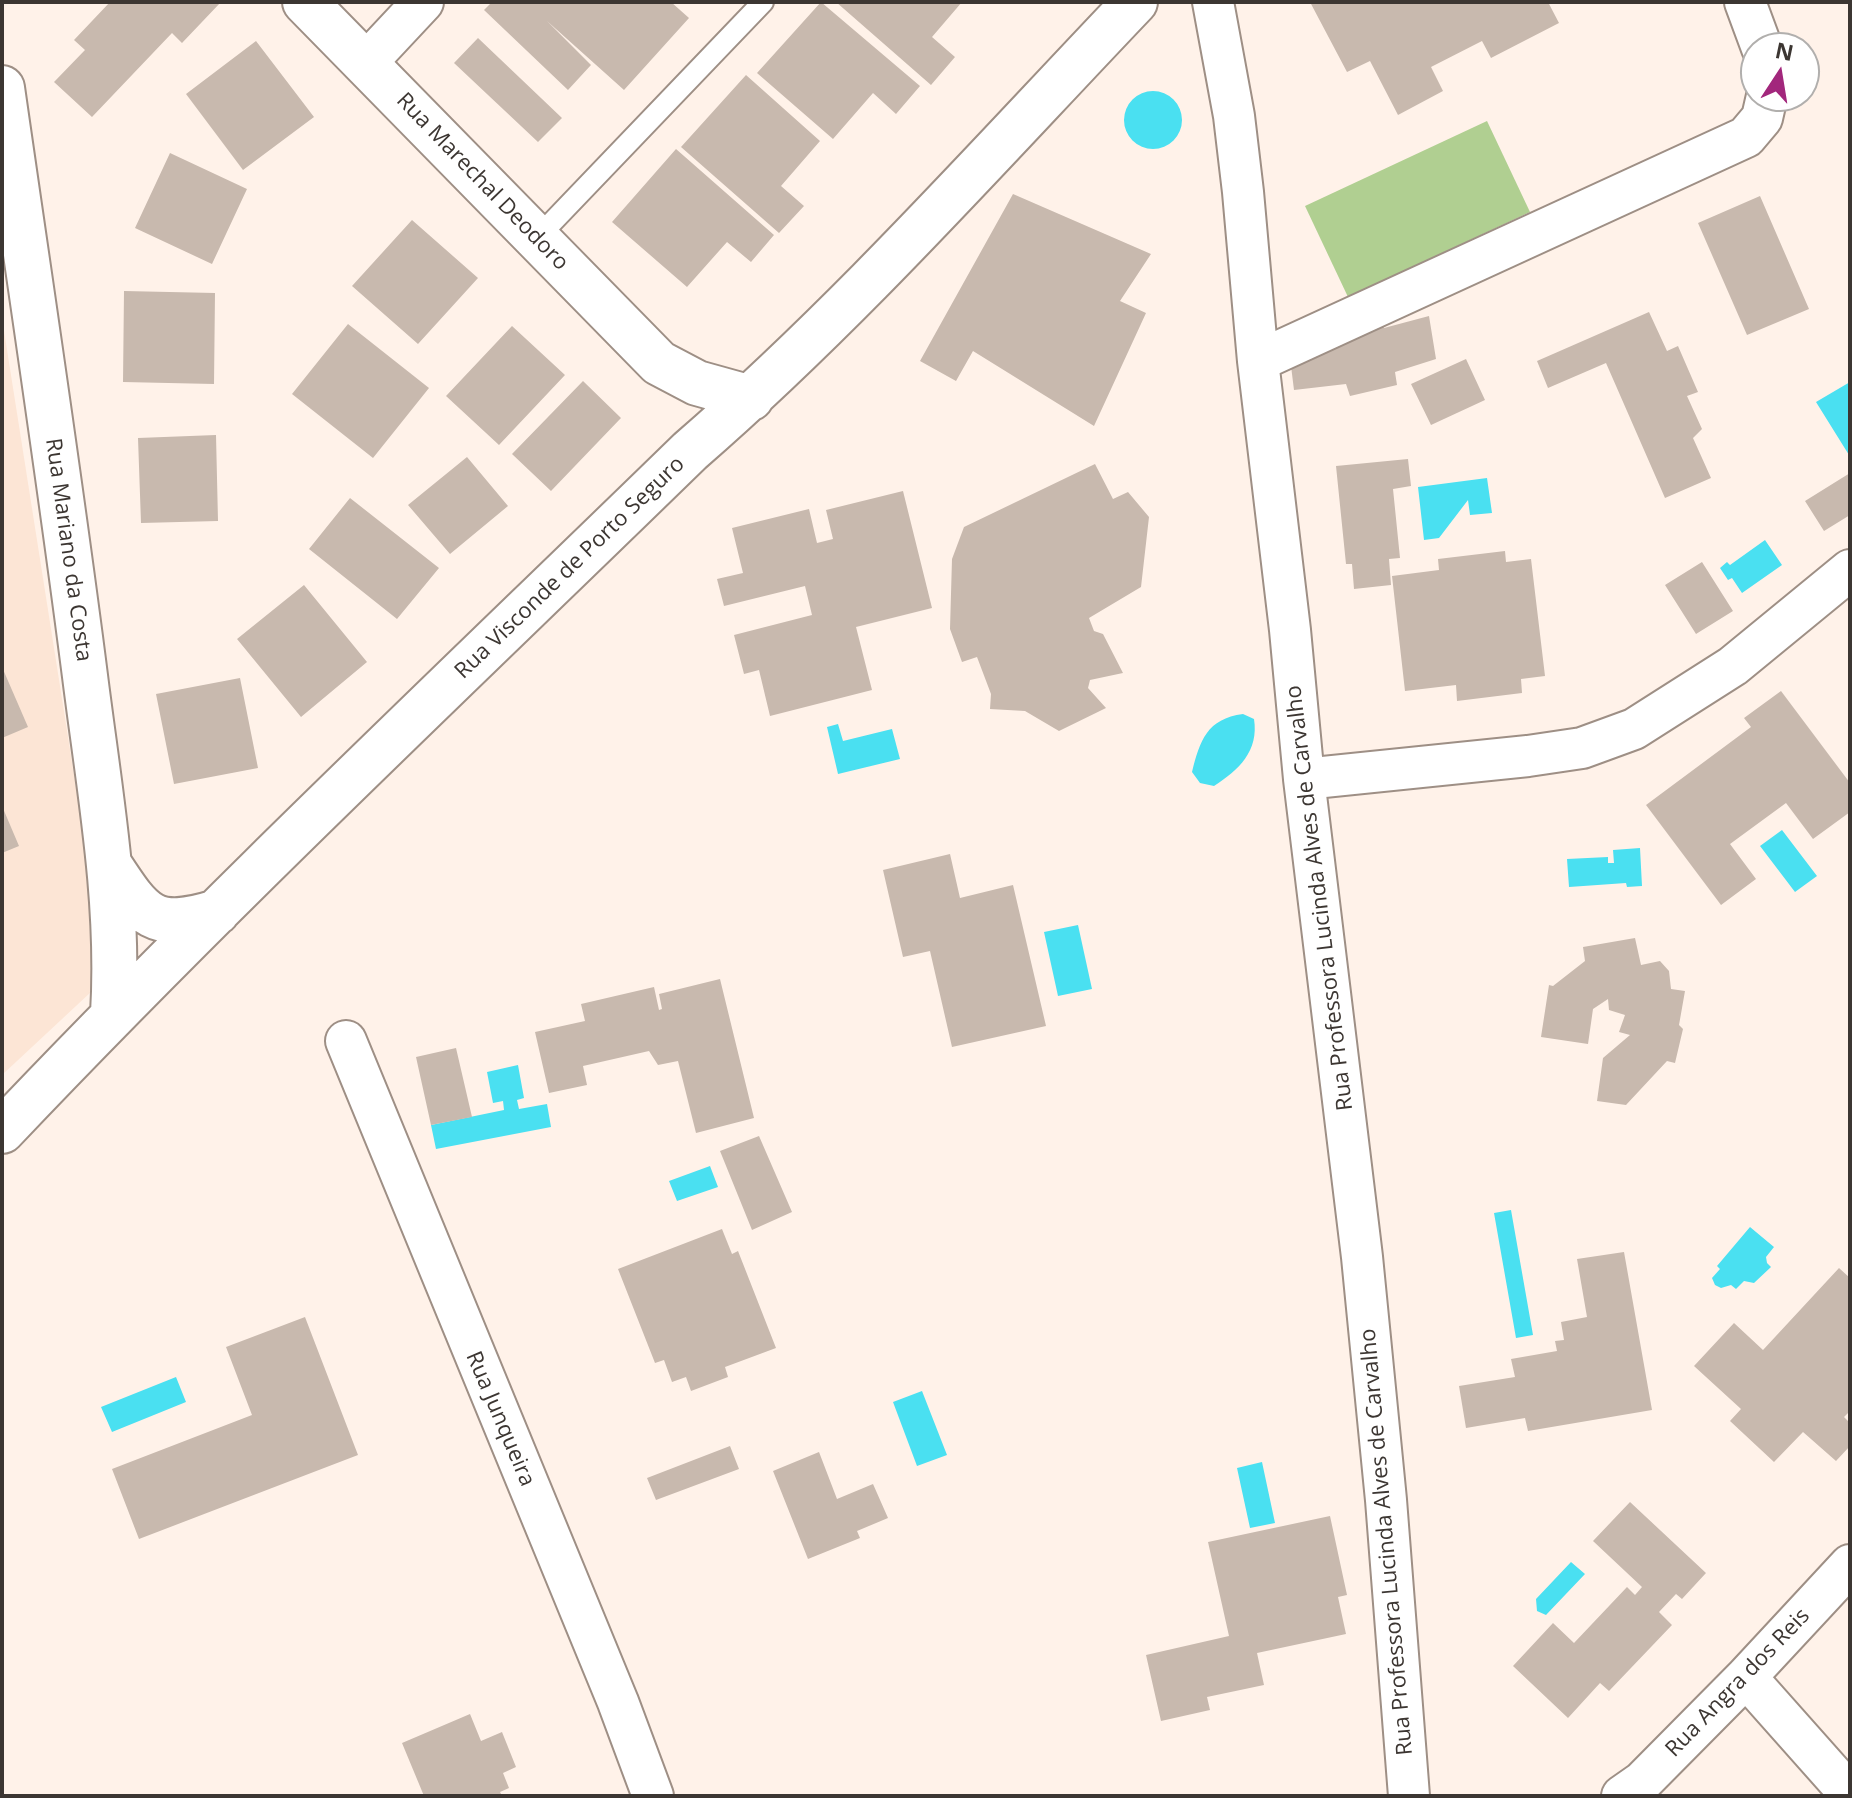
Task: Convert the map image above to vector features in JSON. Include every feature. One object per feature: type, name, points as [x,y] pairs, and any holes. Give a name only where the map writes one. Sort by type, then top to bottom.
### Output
[{"type":"street","name":"Rua Marechal Deodoro","points":[[305,2],[659,363],[697,383],[751,398]]},
{"type":"street","points":[[365,64],[423,2]]},
{"type":"street","name":"Rua Visconde de Porto Seguro","points":[[2,1131],[113,1014],[217,912],[690,451],[751,398],[1135,2]]},
{"type":"street","name":"Rua Professora Lucinda Alves de Carvalho","points":[[1213,2],[1234,116],[1304,779],[1365,1287],[1386,1500],[1409,1796]]},
{"type":"street","points":[[1745,2],[1756,32]]},
{"type":"street","name":"Rua Mariano da Costa","points":[[2,88],[68,544],[109,864],[114,940],[113,1014]]},
{"type":"street","points":[[1258,361],[1746,137],[1763,112]]},
{"type":"street","name":"Rua Marechal Deodoro","points":[[659,363],[682,415],[690,451]]},
{"type":"street","points":[[1304,779],[1582,748],[1634,729],[1733,666],[1850,570]]},
{"type":"street","points":[[109,864],[130,897],[157,919],[189,921],[217,912]]},
{"type":"street","name":"Rua Junqueira","points":[[346,1041],[618,1702],[653,1796]]},
{"type":"street","name":"Rua Angra dos Reis","points":[[1622,1796],[1642,1782],[1746,1677],[1850,1565]]},
{"type":"street","points":[[1746,1677],[1850,1794]]},
{"type":"lane","points":[[537,238],[763,2]]},
{"type":"shaded area","points":[[2,318],[106,978],[2,1075]]},
{"type":"green space","points":[[1487,121],[1530,212],[1348,297],[1305,206]]},
{"type":"water","points":[[1153,91],[1174,99],[1182,120],[1174,141],[1153,149],[1132,141],[1124,120],[1132,99]]},
{"type":"water","points":[[1850,382],[1850,455],[1849,455],[1816,402]]},
{"type":"water","points":[[1487,478],[1492,513],[1470,515],[1468,500],[1439,538],[1424,540],[1418,487]]},
{"type":"water","points":[[1765,540],[1782,565],[1742,593],[1732,578],[1728,580],[1720,568],[1727,562],[1730,565]]},
{"type":"water","points":[[1243,714],[1254,719],[1250,750],[1232,773],[1214,786],[1200,783],[1192,772],[1202,741],[1213,726]]},
{"type":"water","points":[[838,724],[843,741],[892,729],[900,759],[838,774],[827,727]]},
{"type":"water","points":[[1782,830],[1817,876],[1795,892],[1760,846]]},
{"type":"water","points":[[1640,848],[1642,886],[1627,887],[1626,883],[1569,887],[1567,859],[1608,857],[1608,863],[1614,863],[1613,850]]},
{"type":"water","points":[[1078,925],[1092,989],[1058,996],[1044,932]]},
{"type":"water","points":[[518,1065],[524,1098],[517,1100],[519,1109],[547,1104],[551,1127],[436,1149],[431,1125],[504,1110],[503,1101],[493,1103],[487,1072]]},
{"type":"water","points":[[710,1166],[718,1187],[677,1201],[669,1181]]},
{"type":"water","points":[[1511,1210],[1533,1335],[1516,1338],[1494,1213]]},
{"type":"water","points":[[1750,1227],[1774,1247],[1766,1257],[1771,1267],[1754,1283],[1744,1281],[1736,1289],[1731,1285],[1721,1288],[1715,1285],[1712,1278],[1720,1269],[1717,1266]]},
{"type":"water","points":[[176,1377],[186,1402],[112,1432],[101,1407]]},
{"type":"water","points":[[922,1391],[947,1455],[917,1466],[893,1402]]},
{"type":"water","points":[[1262,1462],[1275,1523],[1250,1528],[1237,1468]]},
{"type":"water","points":[[1571,1562],[1585,1574],[1546,1615],[1537,1611],[1536,1599]]},
{"type":"building","points":[[110,2],[221,2],[182,43],[172,33],[92,117],[54,82],[85,50],[74,40]]},
{"type":"building","points":[[492,2],[671,2],[689,18],[624,90],[547,21],[591,65],[568,90],[484,10]]},
{"type":"building","points":[[821,2],[920,86],[896,114],[873,93],[833,139],[757,73]]},
{"type":"building","points":[[836,2],[962,2],[932,37],[955,57],[931,85]]},
{"type":"building","points":[[1310,2],[1548,2],[1559,23],[1491,58],[1482,41],[1431,67],[1443,91],[1398,115],[1370,61],[1347,72]]},
{"type":"building","points":[[478,38],[562,118],[538,142],[454,63]]},
{"type":"building","points":[[256,41],[314,117],[243,170],[186,94]]},
{"type":"building","points":[[746,75],[820,141],[781,186],[804,206],[779,233],[681,147]]},
{"type":"building","points":[[676,149],[774,235],[751,262],[727,242],[687,287],[612,222]]},
{"type":"building","points":[[170,153],[247,189],[212,264],[135,228]]},
{"type":"building","points":[[1013,194],[1151,254],[1120,301],[1146,313],[1094,426],[973,351],[956,381],[920,361]]},
{"type":"building","points":[[1760,196],[1809,309],[1747,335],[1698,223]]},
{"type":"building","points":[[412,220],[478,278],[418,344],[352,286]]},
{"type":"building","points":[[124,291],[215,293],[214,384],[123,382]]},
{"type":"building","points":[[1649,312],[1667,351],[1678,346],[1698,392],[1687,396],[1702,429],[1693,438],[1711,478],[1665,498],[1606,363],[1548,388],[1537,361]]},
{"type":"building","points":[[1382,316],[1384,328],[1429,316],[1436,359],[1395,372],[1397,385],[1350,396],[1346,384],[1294,390],[1289,350]]},
{"type":"building","points":[[348,324],[429,388],[373,458],[292,394]]},
{"type":"building","points":[[512,326],[565,375],[499,445],[446,396]]},
{"type":"building","points":[[1466,359],[1485,400],[1431,425],[1411,384]]},
{"type":"building","points":[[583,381],[621,418],[551,491],[512,454]]},
{"type":"building","points":[[216,435],[218,521],[141,523],[138,438]]},
{"type":"building","points":[[467,457],[508,506],[450,554],[408,505]]},
{"type":"building","points":[[1408,459],[1411,486],[1393,489],[1400,558],[1389,559],[1391,585],[1354,589],[1352,564],[1346,564],[1336,466]]},
{"type":"building","points":[[1095,464],[1113,499],[1128,492],[1149,517],[1141,587],[1089,618],[1094,631],[1103,634],[1123,673],[1090,680],[1088,688],[1106,708],[1059,731],[1025,711],[990,709],[991,694],[977,657],[962,662],[950,629],[952,559],[964,527]]},
{"type":"building","points":[[1850,473],[1850,515],[1824,531],[1805,501]]},
{"type":"building","points":[[903,491],[932,608],[856,627],[872,690],[770,716],[759,670],[744,674],[734,635],[812,615],[805,586],[724,606],[717,579],[743,573],[732,528],[809,509],[817,543],[833,539],[826,510]]},
{"type":"building","points":[[350,498],[439,568],[397,619],[309,549]]},
{"type":"building","points":[[1505,551],[1506,562],[1531,559],[1545,676],[1521,679],[1522,693],[1457,701],[1456,685],[1405,691],[1392,576],[1439,570],[1438,559]]},
{"type":"building","points":[[1702,562],[1733,611],[1696,634],[1665,585]]},
{"type":"building","points":[[304,585],[367,662],[301,717],[237,639]]},
{"type":"building","points":[[2,667],[28,727],[2,738]]},
{"type":"building","points":[[240,678],[258,768],[174,784],[156,694]]},
{"type":"building","points":[[1781,691],[1850,783],[1850,812],[1813,839],[1786,803],[1730,844],[1756,879],[1721,905],[1646,805],[1751,727],[1744,718]]},
{"type":"building","points":[[2,806],[19,846],[2,853]]},
{"type":"building","points":[[950,854],[960,898],[1013,885],[1046,1026],[952,1047],[930,951],[903,957],[883,870]]},
{"type":"building","points":[[1635,938],[1641,965],[1660,961],[1669,971],[1671,989],[1685,991],[1679,1025],[1683,1029],[1675,1063],[1667,1061],[1626,1105],[1597,1101],[1603,1058],[1630,1035],[1619,1032],[1625,1015],[1609,1010],[1608,999],[1593,1009],[1588,1044],[1541,1037],[1549,985],[1553,986],[1585,961],[1583,947]]},
{"type":"building","points":[[720,979],[754,1118],[696,1133],[678,1061],[658,1065],[649,1051],[583,1066],[587,1085],[549,1093],[535,1032],[585,1021],[581,1004],[654,987],[659,1010],[662,1009],[659,994]]},
{"type":"building","points":[[456,1048],[472,1117],[431,1125],[416,1057]]},
{"type":"building","points":[[759,1136],[792,1212],[752,1230],[720,1151]]},
{"type":"building","points":[[722,1229],[732,1254],[738,1251],[776,1348],[725,1367],[728,1377],[691,1391],[686,1377],[672,1382],[664,1360],[655,1363],[618,1269]]},
{"type":"building","points":[[1624,1252],[1652,1410],[1528,1431],[1525,1418],[1466,1428],[1459,1386],[1515,1377],[1511,1359],[1557,1351],[1555,1341],[1564,1340],[1561,1322],[1587,1317],[1577,1259]]},
{"type":"building","points":[[1839,1268],[1850,1278],[1850,1411],[1844,1417],[1850,1423],[1850,1446],[1836,1461],[1803,1432],[1774,1462],[1730,1421],[1741,1409],[1694,1366],[1734,1323],[1763,1350]]},
{"type":"building","points":[[305,1317],[358,1455],[139,1539],[112,1469],[252,1415],[226,1347]]},
{"type":"building","points":[[730,1446],[739,1469],[656,1500],[647,1478]]},
{"type":"building","points":[[819,1452],[837,1499],[873,1484],[888,1518],[857,1531],[860,1538],[808,1559],[773,1471]]},
{"type":"building","points":[[1630,1502],[1706,1573],[1682,1599],[1676,1594],[1659,1612],[1672,1625],[1609,1691],[1600,1683],[1568,1718],[1513,1666],[1553,1623],[1574,1643],[1627,1587],[1635,1595],[1642,1587],[1593,1541]]},
{"type":"building","points":[[1330,1516],[1347,1595],[1338,1597],[1346,1634],[1257,1653],[1264,1685],[1207,1697],[1210,1710],[1161,1721],[1146,1655],[1229,1636],[1208,1542]]},
{"type":"building","points":[[470,1714],[481,1741],[502,1732],[516,1767],[503,1773],[509,1788],[500,1792],[502,1796],[424,1796],[402,1743]]}]
